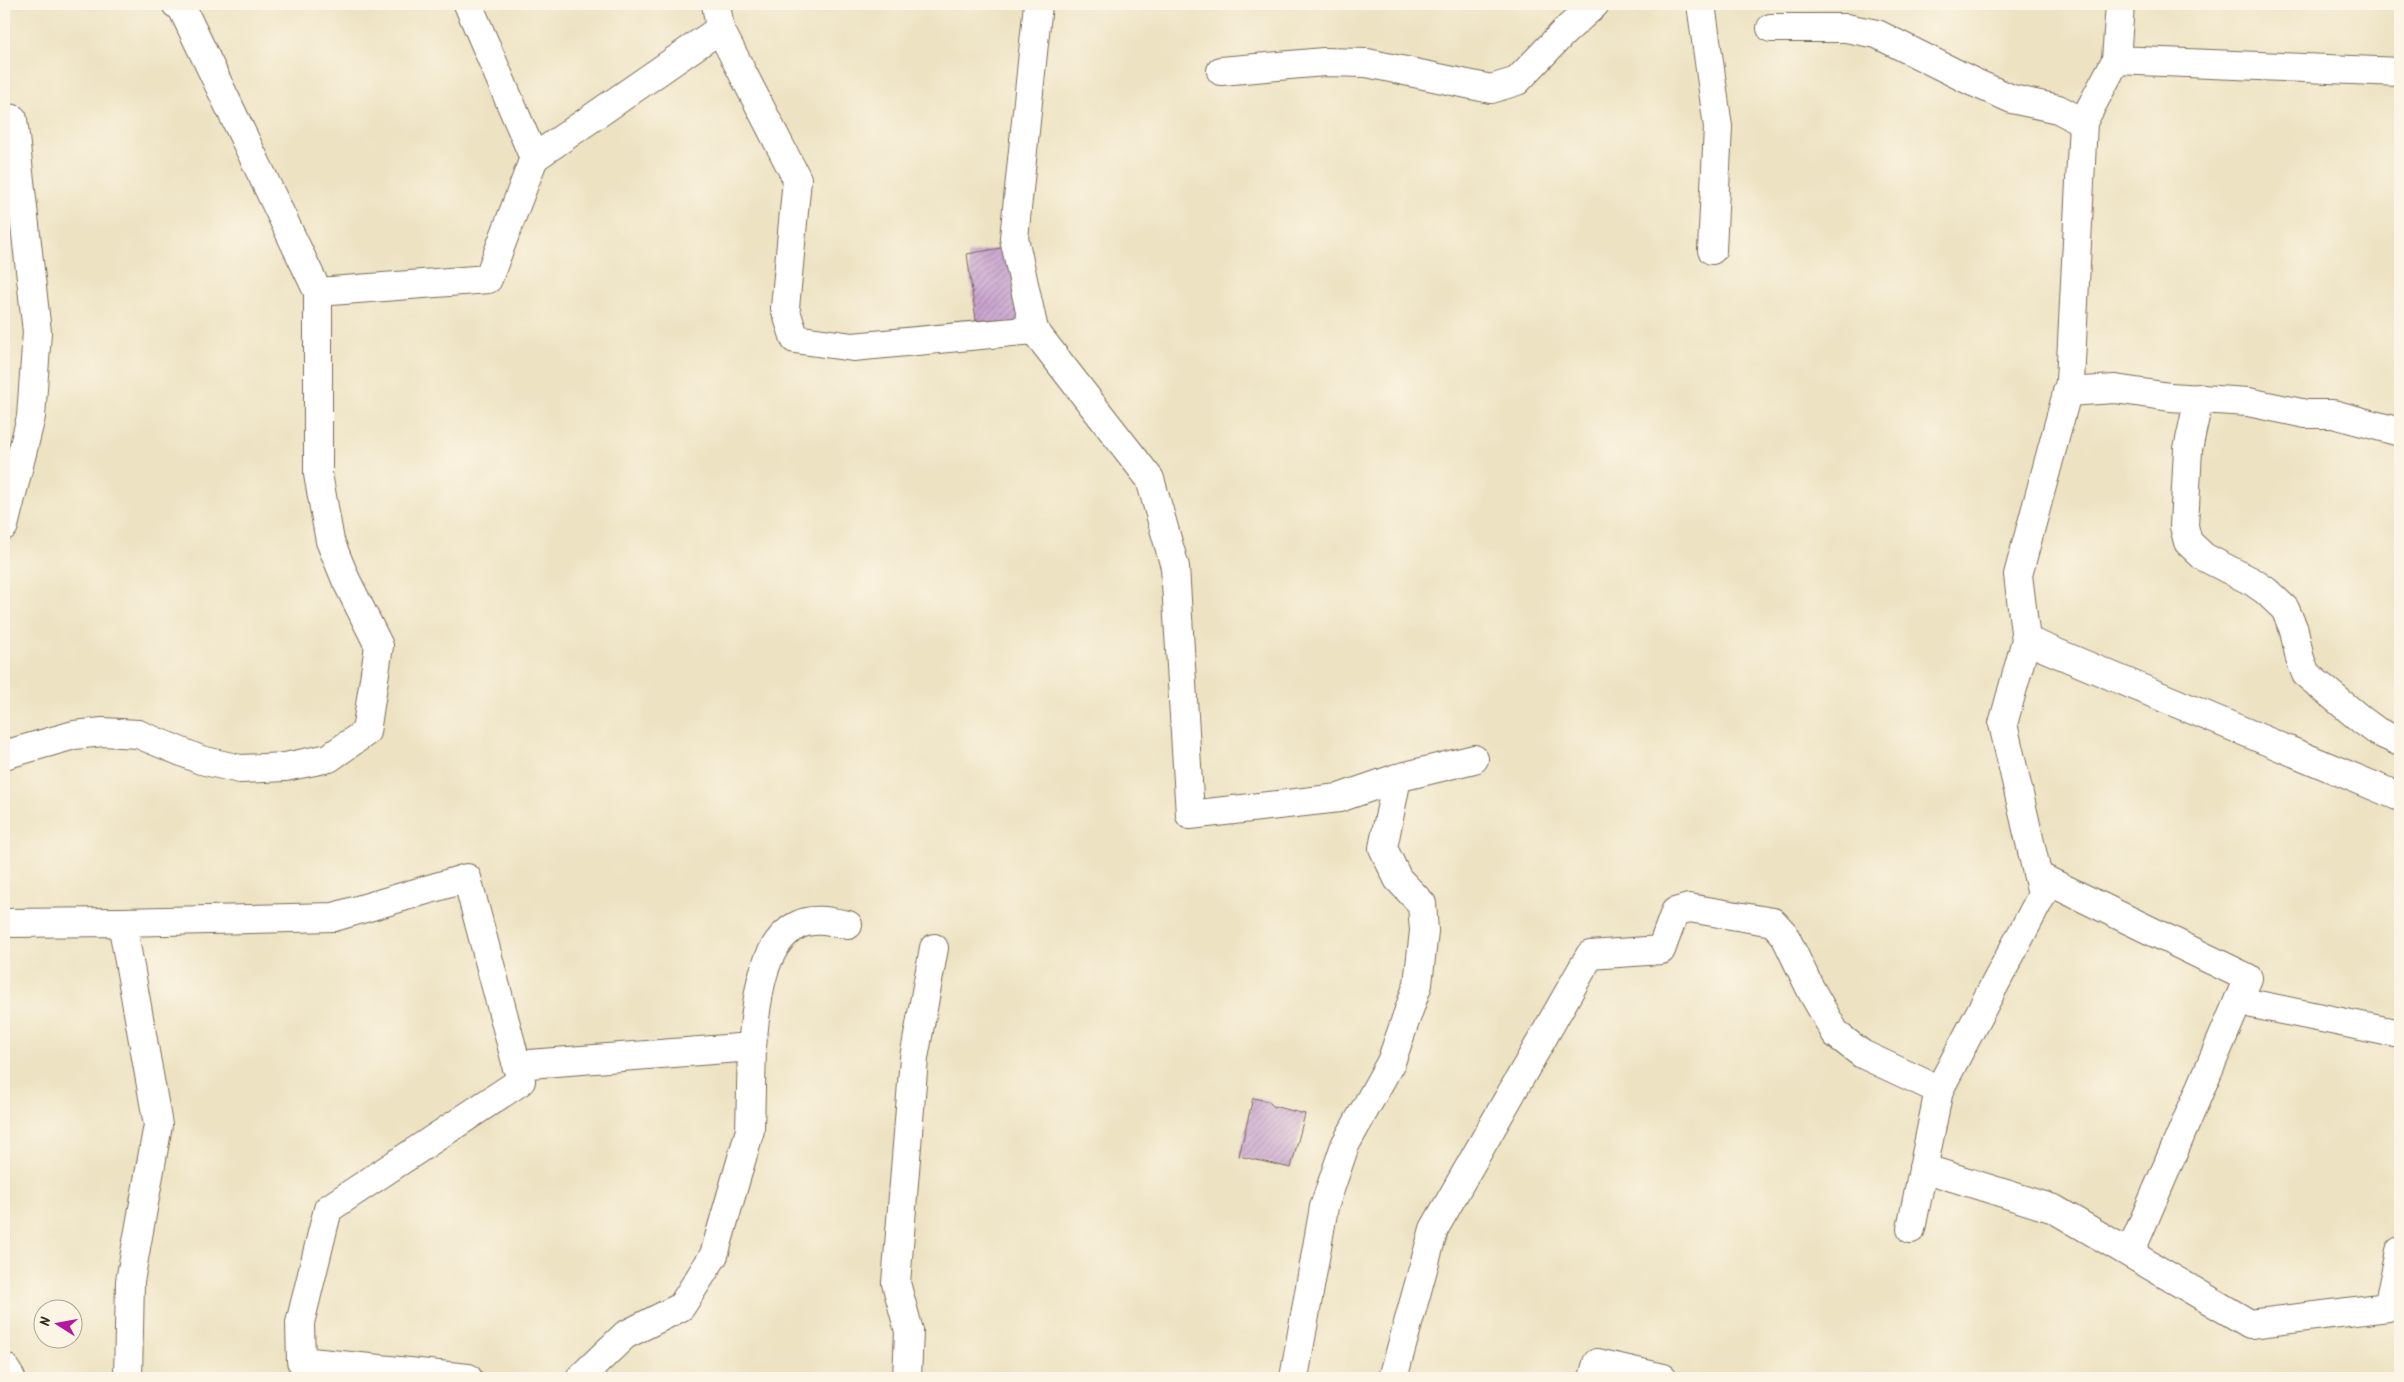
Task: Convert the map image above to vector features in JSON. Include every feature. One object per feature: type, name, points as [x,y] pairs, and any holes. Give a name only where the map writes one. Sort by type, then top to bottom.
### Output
[{"type":"street","points":[[468,4],[534,158]]},
{"type":"street","points":[[1038,4],[1014,238],[1034,330],[1150,479],[1175,567],[1190,815],[1339,798],[1398,778],[1474,759]]},
{"type":"street","points":[[1221,71],[1324,62],[1367,63],[1490,89],[1517,81],[1564,32],[1595,4]]},
{"type":"street","points":[[1701,4],[1718,127],[1712,250]]},
{"type":"street","points":[[1912,1230],[1938,1090],[2042,895],[2003,724],[2026,640],[2018,575],[2070,382],[2083,122],[2116,60],[2120,4]]},
{"type":"street","points":[[4,754],[74,735],[103,732],[138,734],[201,760],[240,769],[286,767],[329,758],[366,732],[379,646],[346,580],[330,541],[318,474],[318,292],[180,5]]},
{"type":"street","points":[[318,292],[488,279],[534,158],[718,16],[797,179],[786,308],[795,339],[853,347],[1034,330]]},
{"type":"street","points":[[1771,28],[1846,28],[1878,34],[1973,82],[2012,99],[2058,109],[2083,122]]},
{"type":"street","points":[[2116,60],[2400,72]]},
{"type":"street","points":[[4,118],[13,119],[37,332],[31,417],[4,526]]},
{"type":"street","points":[[2067,392],[2115,390],[2170,397],[2248,402],[2306,414],[2333,414],[2400,432]]},
{"type":"street","points":[[2199,398],[2188,449],[2184,526],[2188,542],[2204,557],[2253,582],[2266,591],[2285,609],[2294,630],[2300,659],[2306,674],[2378,732],[2400,742]]},
{"type":"street","points":[[2026,640],[2400,796]]},
{"type":"street","points":[[1294,1378],[1324,1207],[1345,1145],[1391,1062],[1418,984],[1424,930],[1422,904],[1398,879],[1382,848],[1398,778]]},
{"type":"street","points":[[2038,876],[2248,978],[2130,1253]]},
{"type":"street","points":[[4,923],[334,917],[466,878],[521,1081],[328,1209],[300,1323],[301,1361],[468,1378]]},
{"type":"street","points":[[1393,1378],[1434,1229],[1590,956],[1661,950],[1675,912],[1689,908],[1772,922],[1784,934],[1811,990],[1836,1034],[1862,1054],[1938,1090]]},
{"type":"street","points":[[580,1378],[625,1335],[681,1307],[714,1255],[750,1130],[752,1047],[763,974],[771,954],[787,933],[799,924],[820,920],[848,925]]},
{"type":"street","points":[[122,922],[158,1125],[130,1281],[128,1378]]},
{"type":"street","points":[[907,1378],[909,1331],[896,1283],[914,1058],[934,948]]},
{"type":"street","points":[[2238,1002],[2400,1034]]},
{"type":"street","points":[[516,1065],[752,1047]]},
{"type":"street","points":[[1924,1168],[2054,1209],[2250,1324],[2388,1307],[2396,1290],[2400,1251]]},
{"type":"street","points":[[1593,1378],[1597,1363],[1663,1378]]},
{"type":"street","points":[[4,1367],[11,1378]]},
{"type":"building","points":[[1012,246],[1023,320],[977,327],[967,254]]},
{"type":"building","points":[[1253,1098],[1268,1101],[1273,1106],[1305,1114],[1291,1168],[1239,1156]]}]
